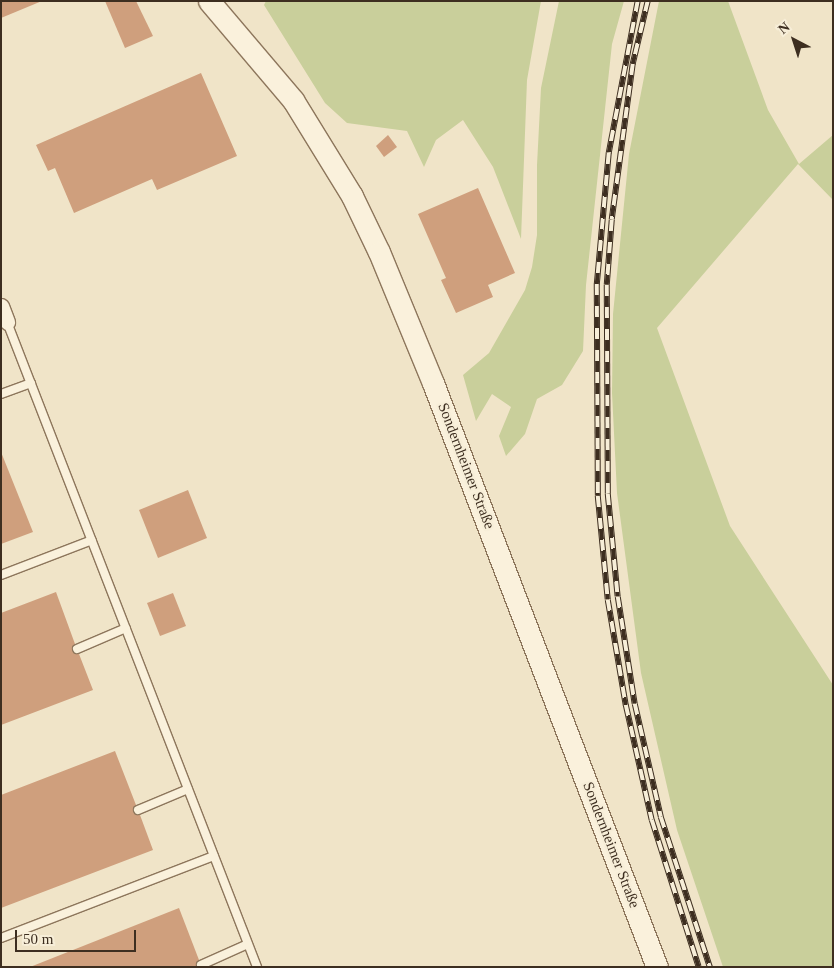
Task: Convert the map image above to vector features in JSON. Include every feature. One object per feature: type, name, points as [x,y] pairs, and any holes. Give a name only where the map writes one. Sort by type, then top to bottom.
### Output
[{"type":"main road","name":"Sondernheimer Straße","points":[[209,1],[292,100],[352,196],[379,252],[437,392],[657,967]]},
{"type":"street","points":[[1,306],[7,322]]},
{"type":"lane","points":[[7,322],[257,967]]},
{"type":"lane","points":[[1,394],[31,383]]},
{"type":"lane","points":[[1,575],[92,540]]},
{"type":"lane","points":[[77,649],[126,628]]},
{"type":"lane","points":[[138,810],[188,789]]},
{"type":"lane","points":[[1,938],[214,856]]},
{"type":"lane","points":[[201,965],[248,944]]},
{"type":"green space","points":[[266,1],[541,1],[527,80],[521,239],[493,167],[463,120],[436,140],[424,167],[407,131],[347,123],[325,103],[264,5]]},
{"type":"green space","points":[[559,1],[624,1],[612,44],[586,285],[583,351],[562,385],[537,399],[525,434],[506,456],[499,436],[511,407],[492,394],[476,421],[463,375],[489,353],[525,290],[532,267],[537,235],[537,165],[541,88]]},
{"type":"green space","points":[[659,1],[728,1],[768,110],[799,164],[833,135],[833,200],[798,164],[657,328],[730,526],[833,685],[833,967],[723,967],[677,830],[641,673],[617,493],[612,393],[613,314],[629,154]]},
{"type":"building","points":[[1,1],[42,1],[1,18]]},
{"type":"building","points":[[105,1],[136,1],[153,36],[125,48]]},
{"type":"building","points":[[201,73],[237,156],[157,190],[152,179],[74,213],[55,168],[48,171],[36,145]]},
{"type":"building","points":[[388,135],[397,147],[384,157],[376,146]]},
{"type":"building","points":[[478,188],[515,273],[488,285],[493,297],[456,313],[441,280],[446,278],[418,214]]},
{"type":"building","points":[[1,452],[33,532],[1,544]]},
{"type":"building","points":[[188,490],[207,538],[158,558],[139,510]]},
{"type":"building","points":[[56,592],[75,644],[72,651],[79,654],[93,690],[1,725],[1,613]]},
{"type":"building","points":[[173,593],[186,626],[160,636],[147,603]]},
{"type":"building","points":[[115,751],[136,805],[133,812],[140,815],[153,850],[1,908],[1,795]]},
{"type":"building","points":[[179,908],[199,960],[196,967],[30,967]]},
{"type":"railway","points":[[638,1],[609,153],[597,284],[598,496],[608,600],[626,705],[652,820],[699,967]]},
{"type":"railway","points":[[648,1],[633,64],[612,220],[607,285],[608,494],[618,597],[635,704],[661,817],[710,967]]}]
